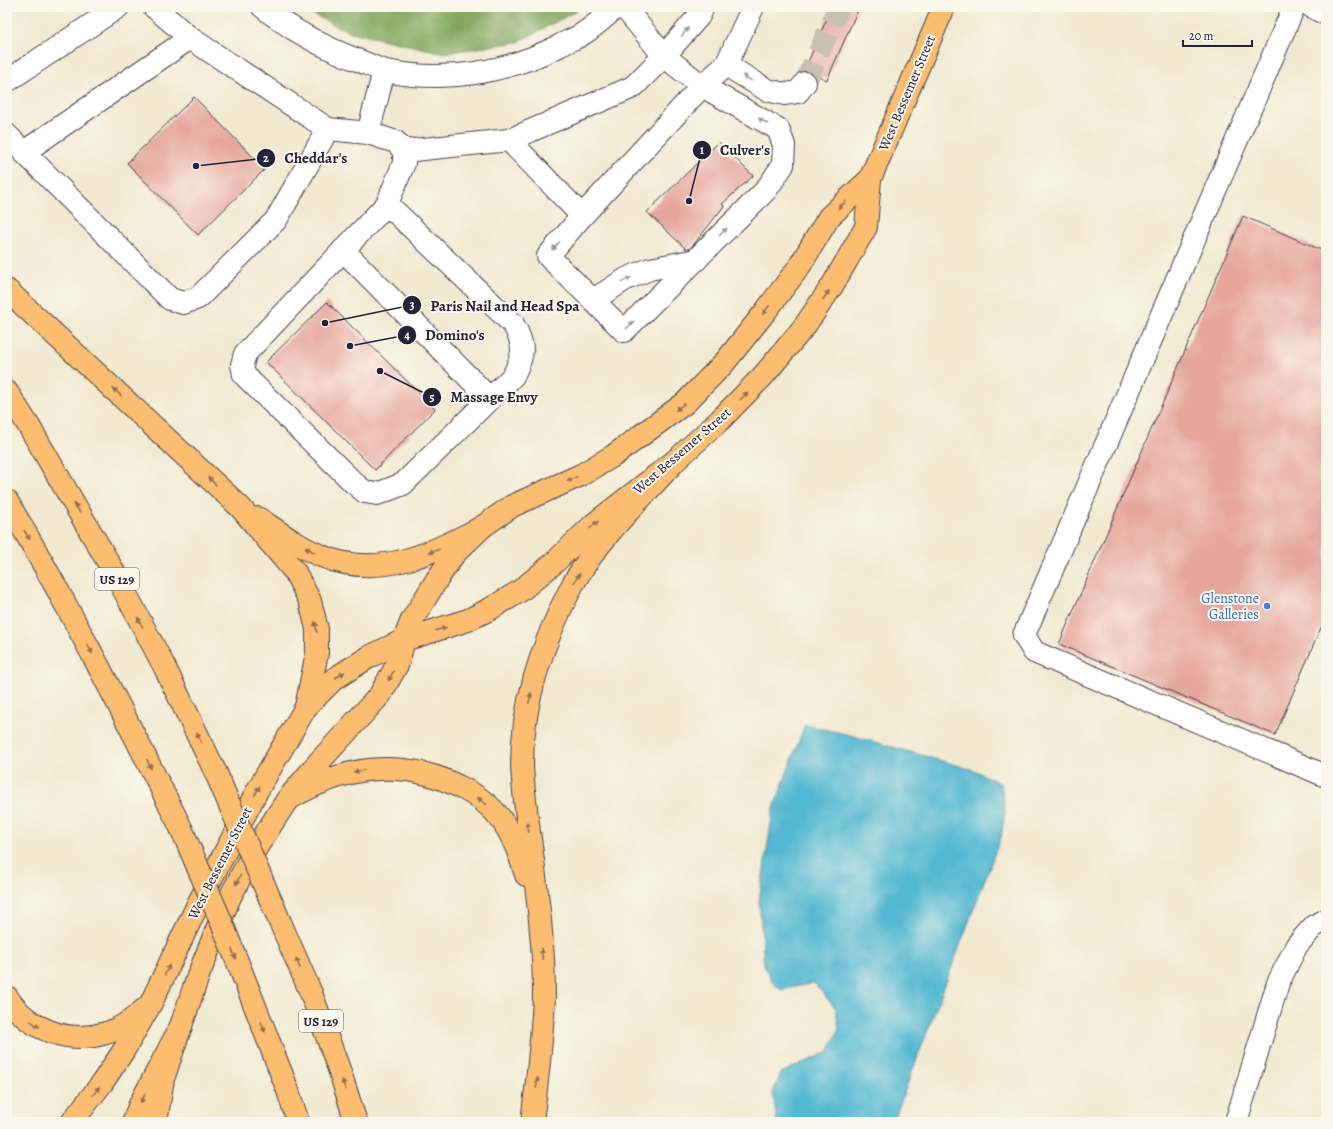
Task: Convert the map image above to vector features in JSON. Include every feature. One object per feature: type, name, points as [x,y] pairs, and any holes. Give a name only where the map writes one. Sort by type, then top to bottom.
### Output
[{"type":"main road","name":"West Bessemer Street","points":[[72,1122],[102,1083],[124,1050],[150,1005],[200,900],[254,798],[306,707],[334,679],[369,657],[404,640],[468,620],[520,591],[554,563],[594,524],[675,461],[720,420],[764,376],[804,327],[832,286],[866,227],[870,179],[944,7]]},
{"type":"main road","name":"West Bessemer Street","points":[[133,1122],[140,1104],[181,1026],[198,976],[229,899],[253,853],[287,800],[380,695],[398,663],[404,640],[412,620],[454,554],[482,527],[512,506],[581,475],[613,456],[685,403],[725,362],[765,312],[799,267],[829,217],[870,179]]},
{"type":"main road","points":[[7,290],[240,507],[295,572],[310,601],[317,629],[317,653],[306,707]]},
{"type":"main road","name":"US 129","points":[[7,392],[30,428],[118,579],[164,666],[216,773],[310,993],[339,1070],[356,1122]]},
{"type":"main road","points":[[532,1122],[540,1064],[544,995],[540,922],[526,810],[522,764],[525,722],[532,687],[553,623],[574,583],[593,553],[612,530],[675,461]]},
{"type":"main road","points":[[7,501],[84,638],[127,719],[181,828],[249,991],[287,1088],[298,1122]]},
{"type":"main road","points":[[240,507],[300,545],[324,557],[350,565],[382,565],[410,559],[443,548],[482,527]]},
{"type":"main road","points":[[287,800],[307,788],[326,780],[349,773],[371,769],[391,768],[413,771],[444,779],[470,791],[490,808],[503,822],[519,852],[540,922]]},
{"type":"main road","points":[[7,997],[21,1013],[34,1024],[47,1031],[66,1037],[83,1038],[106,1033],[126,1024],[150,1005]]},
{"type":"main road","points":[[156,1122],[163,1079],[181,1026]]},
{"type":"street","points":[[7,81],[118,7]]},
{"type":"street","points":[[154,7],[190,38],[328,129],[368,133],[396,142],[404,151],[404,163],[388,204],[245,354],[242,365],[244,375],[354,483],[364,492],[377,494],[403,484],[490,399],[513,376],[520,363],[523,348],[513,324],[388,204]]},
{"type":"street","points":[[263,7],[306,38],[336,52],[384,70],[419,76],[450,76],[486,72],[517,64],[549,51],[581,35],[616,7]]},
{"type":"street","points":[[624,7],[664,56],[702,86],[778,129],[784,145],[783,165],[766,190],[624,331],[548,256],[582,216],[702,86],[726,65],[754,7]]},
{"type":"street","points":[[404,151],[509,140],[633,87],[664,56],[699,16],[703,7]]},
{"type":"street","points":[[1294,7],[1024,635],[1034,652],[1326,776]]},
{"type":"street","points":[[1312,7],[1326,14]]},
{"type":"street","points":[[24,152],[190,38]]},
{"type":"street","points":[[726,65],[767,90],[785,94],[798,92],[805,83]]},
{"type":"street","points":[[368,133],[384,70]]},
{"type":"street","points":[[7,135],[170,299],[183,303],[198,298],[276,220],[328,129]]},
{"type":"street","points":[[509,140],[582,216]]},
{"type":"street","points":[[343,250],[490,399]]},
{"type":"street","points":[[592,300],[626,278],[650,269],[696,260]]},
{"type":"street","points":[[1236,1122],[1278,983],[1297,945],[1314,926],[1326,920]]},
{"type":"green space","points":[[298,7],[581,7],[518,42],[444,53],[349,32]]},
{"type":"water","points":[[805,725],[850,735],[974,770],[1001,784],[1005,811],[1001,837],[893,1122],[777,1122],[773,1093],[781,1073],[828,1052],[839,1029],[836,1009],[814,983],[781,990],[772,982],[764,964],[759,901],[773,810]]},
{"type":"building","points":[[832,7],[859,7],[827,80],[804,71]]},
{"type":"building","points":[[194,97],[265,169],[198,235],[127,163]]},
{"type":"building","points":[[719,142],[753,176],[722,204],[724,206],[694,244],[689,249],[686,249],[647,212]]},
{"type":"building","points":[[1243,216],[1326,252],[1326,616],[1275,735],[1059,644]]},
{"type":"building","points":[[327,302],[435,409],[375,470],[266,362]]},
{"type":"tunnel","points":[[805,83],[839,7]]},
{"type":"place","name":"Cheddar's","points":[[196,166]]},
{"type":"place","name":"Culver's","points":[[689,201]]},
{"type":"place","name":"Paris Nail and Head Spa","points":[[325,323]]},
{"type":"place","name":"Domino's","points":[[350,346]]},
{"type":"place","name":"Massage Envy","points":[[380,371]]},
{"type":"place","name":"Glenstone Galleries","points":[[1267,606]]}]
